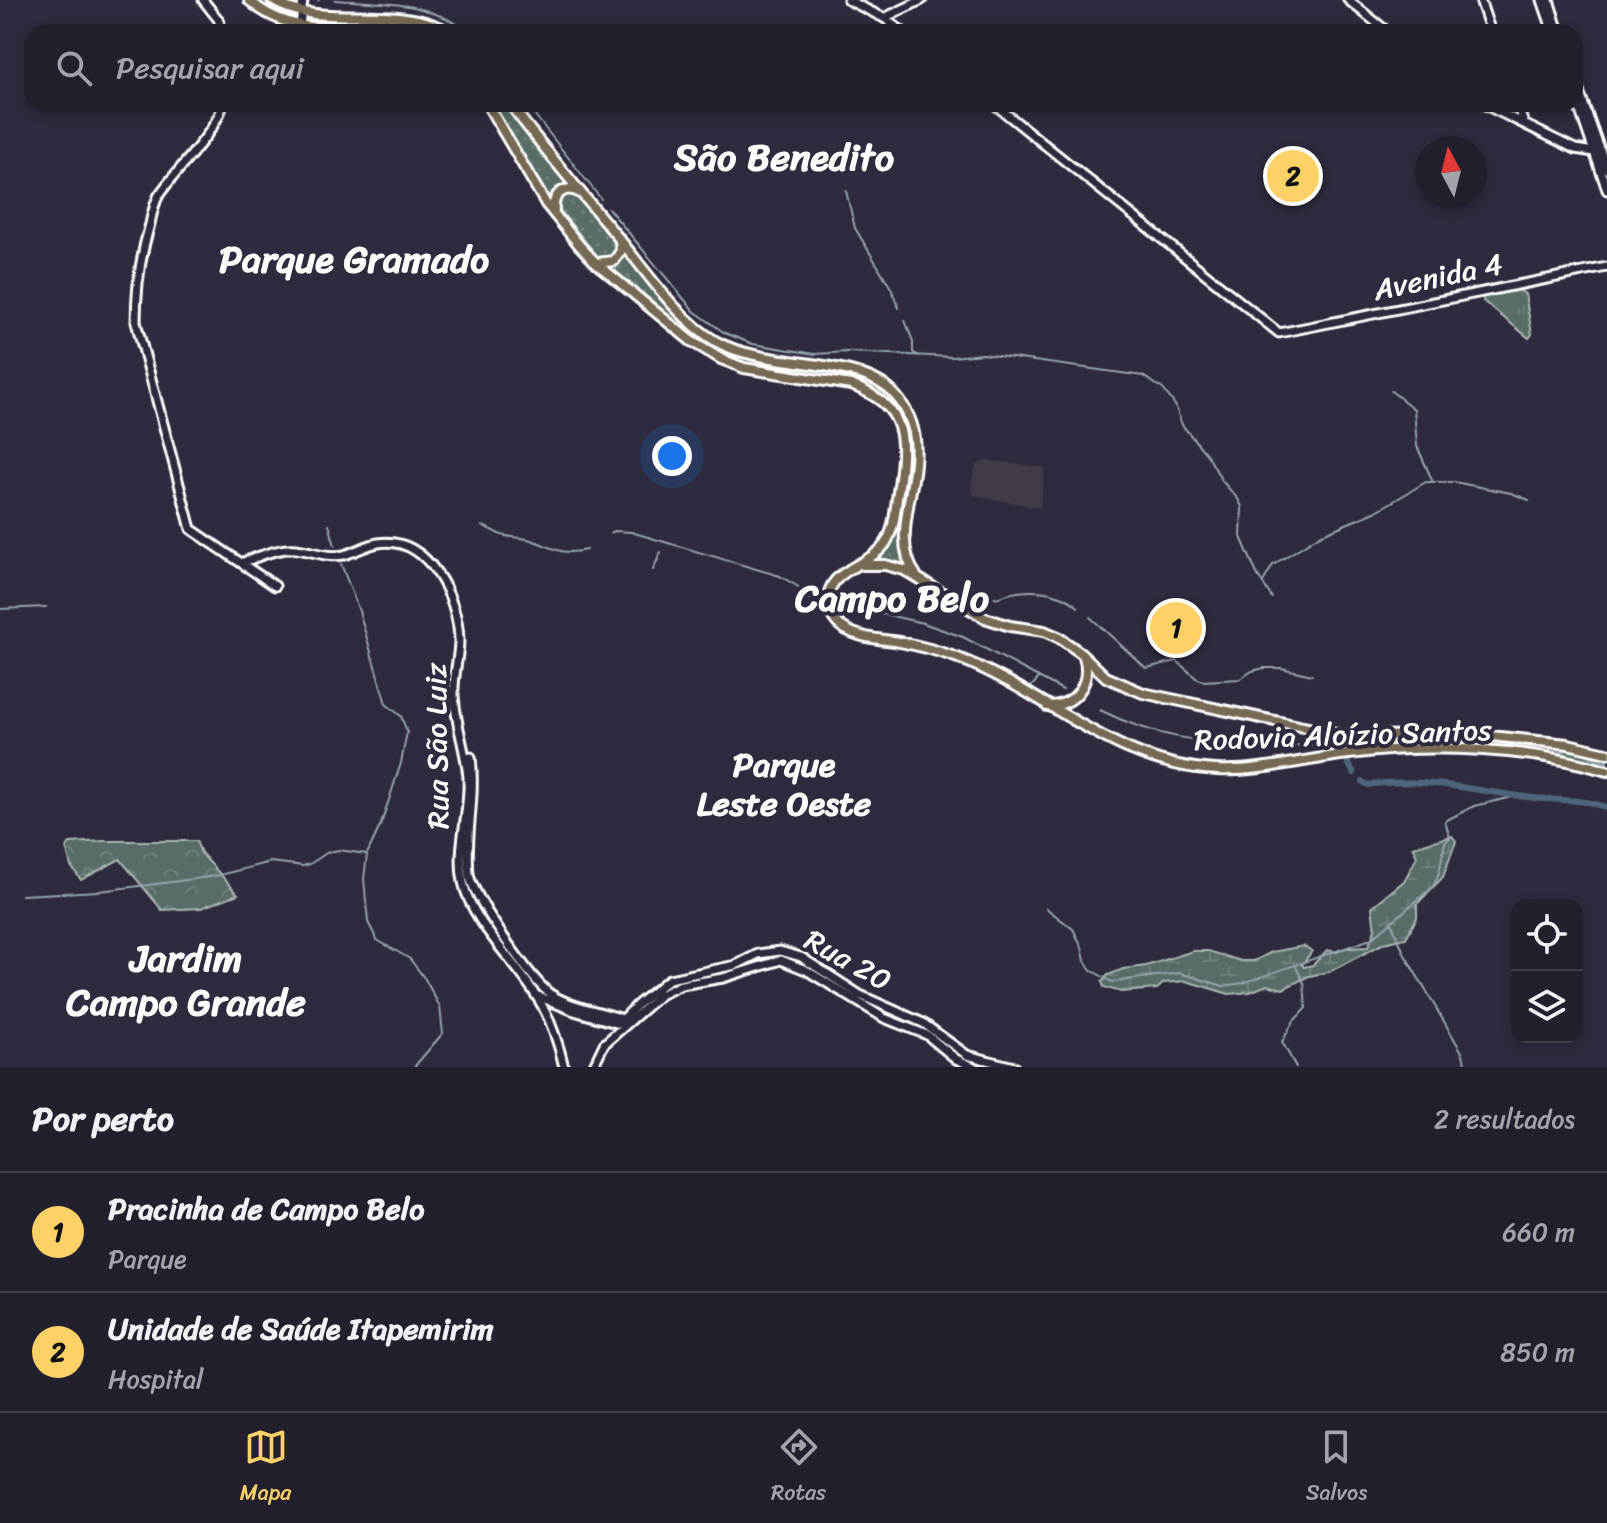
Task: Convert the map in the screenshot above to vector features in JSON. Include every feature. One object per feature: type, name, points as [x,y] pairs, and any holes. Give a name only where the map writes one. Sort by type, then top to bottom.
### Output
[{"type":"main road","points":[[249,0],[288,24]]},
{"type":"main road","points":[[272,0],[301,11],[404,16],[432,24]]},
{"type":"main road","name":"Rodovia Aloízio Santos","points":[[492,112],[556,217],[596,263],[691,341],[721,359],[763,372],[851,385],[877,396],[889,407],[901,429],[904,449],[893,524],[882,548],[840,575],[830,591],[831,612],[843,629],[856,635],[923,647],[982,668],[1117,746],[1194,768],[1260,768],[1350,754],[1462,750],[1540,756],[1607,771]]},
{"type":"main road","points":[[516,112],[684,315],[720,343],[761,358],[859,373],[882,383],[896,395],[908,413],[916,435],[905,543],[908,559],[917,575]]},
{"type":"main road","points":[[556,217],[553,203],[561,191],[575,190],[581,194]]},
{"type":"main road","points":[[596,263],[607,263],[618,257],[620,239]]},
{"type":"main road","name":"Rodovia Aloízio Santos","points":[[858,566],[885,565],[917,575],[985,618],[1010,626],[1044,631],[1064,640],[1098,671],[1128,688],[1312,731],[1346,736],[1514,737],[1607,753]]},
{"type":"main road","points":[[1047,706],[1067,702],[1079,692],[1086,673],[1081,653]]},
{"type":"street","points":[[203,0],[220,24]]},
{"type":"street","points":[[299,24],[303,0]]},
{"type":"street","points":[[848,0],[892,24]]},
{"type":"street","points":[[884,18],[922,0]]},
{"type":"street","points":[[1348,0],[1378,24]]},
{"type":"street","points":[[1480,0],[1488,24]]},
{"type":"street","points":[[1542,0],[1552,24]]},
{"type":"street","points":[[1549,0],[1554,24]]},
{"type":"street","points":[[1583,106],[1607,190]]},
{"type":"street","points":[[218,112],[157,198],[141,256],[136,322],[191,529],[275,586]]},
{"type":"street","name":"Avenida 4","points":[[1004,112],[1279,333],[1607,267]]},
{"type":"street","points":[[1499,112],[1575,149],[1597,151]]},
{"type":"street","points":[[1520,112],[1524,124]]},
{"type":"street","points":[[1581,112],[1607,169]]},
{"type":"street","name":"Rua São Luiz","points":[[243,562],[289,549],[324,556],[345,555],[378,543],[400,545],[417,553],[442,579],[458,630],[454,697],[468,778],[462,859],[464,885],[473,907],[536,995],[556,1035],[564,1067]]},
{"type":"street","name":"Rua São Luiz","points":[[471,757],[474,787],[468,864],[474,891],[533,978],[545,990],[569,1003],[625,1022]]},
{"type":"street","name":"Rua 20","points":[[593,1067],[604,1044],[649,994],[669,979],[736,965],[758,954],[780,951],[801,957],[860,995],[923,1023],[967,1055],[1014,1067]]},
{"type":"street","name":"Rua 20","points":[[625,1022],[675,987],[732,976],[773,961],[786,961],[884,1018],[927,1035],[956,1059],[974,1067]]},
{"type":"street","points":[[536,995],[574,1011],[625,1022]]},
{"type":"shaded area","points":[[1277,160],[1310,172],[1309,188],[1275,180]]},
{"type":"shaded area","points":[[986,460],[1045,468],[1040,508],[974,495],[971,487],[976,465]]},
{"type":"green space","points":[[497,112],[513,112],[564,179],[549,200]]},
{"type":"green space","points":[[566,192],[575,194],[616,244],[614,257],[599,258],[558,208],[557,201]]},
{"type":"green space","points":[[625,253],[678,314],[715,345],[737,355],[764,361],[850,375],[875,384],[895,398],[907,418],[911,433],[902,541],[907,564],[877,558],[894,531],[904,479],[905,437],[895,409],[877,392],[851,382],[757,369],[712,351],[615,273]]},
{"type":"green space","points":[[1516,289],[1525,294],[1532,334],[1529,338],[1483,301],[1484,295]]},
{"type":"green space","points":[[1336,739],[1481,739],[1560,746],[1607,756],[1607,766],[1534,752],[1339,752]]},
{"type":"green space","points":[[1452,836],[1456,841],[1443,877],[1417,904],[1417,917],[1406,938],[1384,943],[1329,972],[1309,976],[1283,989],[1267,985],[1250,992],[1229,994],[1186,981],[1164,983],[1157,989],[1121,992],[1104,987],[1102,982],[1108,975],[1193,951],[1208,951],[1241,961],[1254,961],[1272,952],[1304,946],[1312,951],[1302,965],[1304,967],[1313,965],[1327,950],[1337,952],[1345,948],[1368,947],[1375,930],[1372,907],[1404,881],[1417,857],[1413,847]]},
{"type":"green space","points":[[196,841],[201,853],[238,894],[201,908],[162,910],[120,859],[81,880],[71,866],[66,848],[70,843]]},
{"type":"waterway","points":[[262,0],[292,15]]},
{"type":"waterway","points":[[335,0],[389,3],[421,9],[455,24]]},
{"type":"waterway","points":[[532,112],[601,199]]},
{"type":"waterway","points":[[846,191],[855,228],[891,288],[899,308]]},
{"type":"waterway","points":[[608,208],[694,311],[725,333],[753,344],[815,354],[847,352],[952,357],[983,354],[1143,376],[1163,389],[1175,405],[1182,425],[1238,499],[1242,507],[1241,537],[1257,574],[1272,598]]},
{"type":"waterway","points":[[905,320],[913,342],[913,352],[918,356]]},
{"type":"waterway","points":[[1391,391],[1414,409],[1417,446],[1432,480]]},
{"type":"waterway","points":[[1263,582],[1273,565],[1320,535],[1375,512],[1426,482],[1454,482],[1511,493],[1529,500]]},
{"type":"waterway","points":[[329,524],[335,546]]},
{"type":"waterway","points":[[482,526],[562,551],[586,550]]},
{"type":"waterway","points":[[610,533],[631,532],[780,576],[797,586],[808,598],[820,601]]},
{"type":"waterway","points":[[653,570],[661,552]]},
{"type":"waterway","points":[[341,564],[359,611],[386,704],[401,716],[407,732],[401,763],[381,824],[367,854],[364,879],[368,922],[377,940],[410,959],[440,1007],[443,1033],[414,1067]]},
{"type":"waterway","points":[[962,583],[977,590]]},
{"type":"waterway","points":[[991,596],[997,598],[1017,592],[1039,591],[1060,596],[1078,607]]},
{"type":"waterway","points":[[839,604],[923,623],[963,637],[1063,690]]},
{"type":"waterway","points":[[0,609],[46,607]]},
{"type":"waterway","points":[[1090,617],[1146,668],[1177,661],[1203,681],[1240,679],[1264,668],[1281,668],[1312,675]]},
{"type":"waterway","points":[[1030,688],[1039,678]]},
{"type":"waterway","points":[[1100,710],[1160,733],[1198,740],[1292,745],[1342,742]]},
{"type":"waterway","points":[[1344,745],[1483,744],[1565,753]]},
{"type":"waterway","points":[[1590,757],[1607,762]]},
{"type":"waterway","points":[[1348,763],[1354,773]]},
{"type":"waterway","points":[[1363,782],[1368,785],[1430,784],[1580,801],[1607,808]]},
{"type":"waterway","points":[[1046,908],[1073,929],[1091,970],[1112,982],[1180,973],[1223,986],[1243,983],[1371,939],[1433,887],[1445,842],[1450,838],[1445,821],[1474,806],[1517,796]]},
{"type":"waterway","points":[[22,895],[99,891],[172,882],[216,876],[271,862],[303,866],[328,852],[339,850],[366,854]]},
{"type":"waterway","points":[[1392,924],[1405,955],[1463,1054],[1466,1067]]},
{"type":"waterway","points":[[1296,967],[1304,983],[1306,1008],[1293,1022],[1282,1042],[1296,1067]]},
{"type":"place","name":"Unidade de Saúde Itapemirim","points":[[1293,176]]},
{"type":"place","name":"Pracinha de Campo Belo","points":[[1176,628]]},
{"type":"district","name":"São Benedito","points":[[784,157]]},
{"type":"district","name":"Parque Gramado","points":[[354,259]]},
{"type":"district","name":"Campo Belo","points":[[892,598]]},
{"type":"district","name":"Parque Leste Oeste","points":[[784,784]]},
{"type":"district","name":"Jardim Campo Grande","points":[[186,980]]}]
